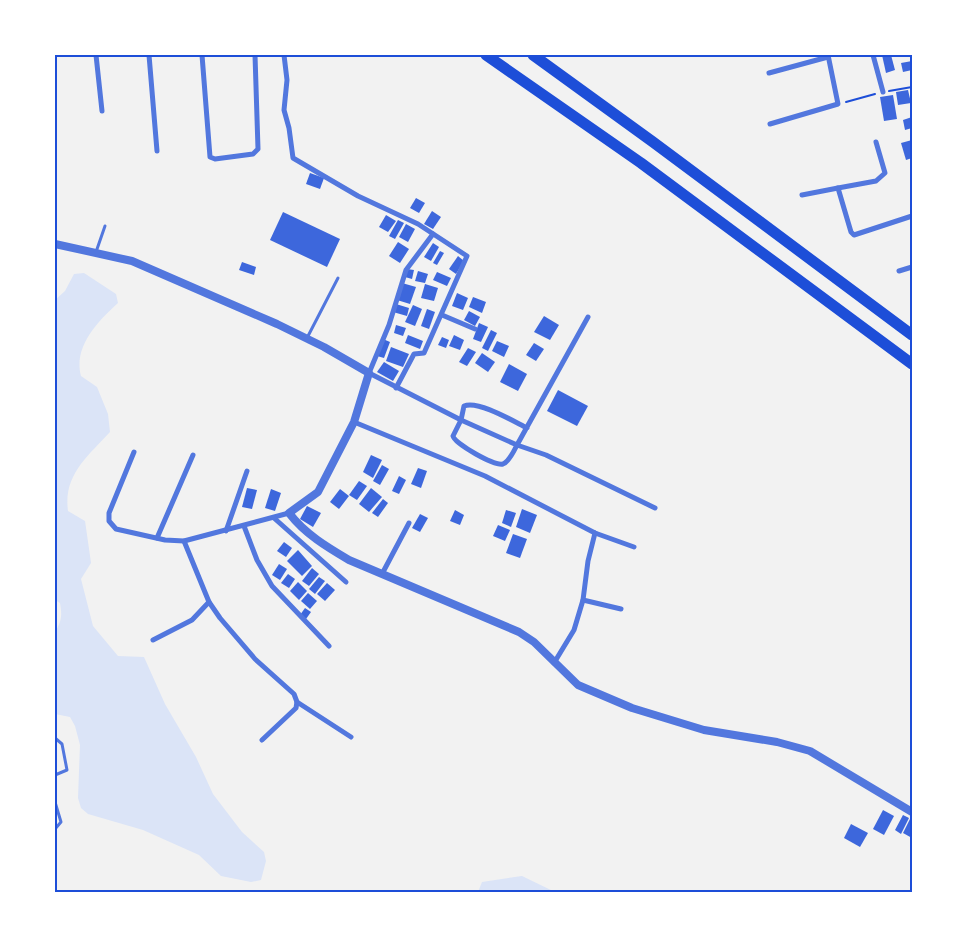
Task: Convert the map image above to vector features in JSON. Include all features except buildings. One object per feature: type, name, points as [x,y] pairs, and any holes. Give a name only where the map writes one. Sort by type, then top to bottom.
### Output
[{"type":"highway","points":[[486,55],[641,163],[912,364]]},
{"type":"highway","points":[[533,55],[912,335]]},
{"type":"street","points":[[96,55],[102,111]]},
{"type":"street","points":[[149,55],[157,151]]},
{"type":"street","points":[[202,55],[210,157],[215,159],[253,154],[258,149],[255,55]]},
{"type":"street","points":[[284,55],[287,80],[284,110],[289,128],[293,158],[358,196],[394,212],[467,256],[424,353],[414,354],[396,388]]},
{"type":"street","points":[[873,55],[883,92]]},
{"type":"street","points":[[769,74],[828,56],[838,104],[770,124]]},
{"type":"street","points":[[802,195],[876,181],[885,173],[876,142]]},
{"type":"street","points":[[838,188],[845,217],[854,235],[912,216]]},
{"type":"street","points":[[134,452],[108,517],[116,529],[157,538],[184,541],[290,513],[318,492],[354,422],[369,373],[389,325],[406,270],[433,234]]},
{"type":"street","points":[[55,244],[132,261],[307,338],[396,388],[461,420],[517,445],[546,455],[655,508]]},
{"type":"street","points":[[899,271],[912,267]]},
{"type":"street","points":[[442,315],[475,329]]},
{"type":"street","points":[[527,428],[471,404],[464,406],[461,420],[453,439],[457,443],[496,463],[506,462],[527,428],[588,317]]},
{"type":"street","points":[[354,422],[485,476],[595,533],[634,547]]},
{"type":"street","points":[[157,538],[193,455]]},
{"type":"street","points":[[226,531],[247,471]]},
{"type":"street","points":[[290,513],[304,530],[349,560],[519,632],[534,642],[578,685],[632,708],[704,730],[777,742],[810,751],[912,812]]},
{"type":"street","points":[[274,518],[346,582]]},
{"type":"street","points":[[382,574],[408,524]]},
{"type":"street","points":[[244,526],[257,560],[272,586],[329,646]]},
{"type":"street","points":[[554,663],[574,630],[583,600],[588,561],[595,533]]},
{"type":"street","points":[[184,541],[209,602],[240,642],[294,694],[297,702],[296,708],[262,740]]},
{"type":"street","points":[[583,600],[621,609]]},
{"type":"street","points":[[154,640],[192,620],[209,602]]},
{"type":"street","points":[[297,702],[351,737]]},
{"type":"lane","points":[[96,253],[105,226]]},
{"type":"lane","points":[[307,338],[338,278]]},
{"type":"lane","points":[[55,738],[62,744],[68,770],[55,775]]},
{"type":"lane","points":[[55,802],[61,822],[55,829]]},
{"type":"shaded area","points":[[84,273],[116,294],[118,303],[95,326],[89,335],[84,345],[79,365],[81,376],[97,387],[108,414],[110,432],[79,467],[69,487],[67,498],[68,511],[85,521],[91,563],[81,579],[93,626],[118,656],[144,657],[165,704],[196,757],[213,794],[242,832],[264,852],[266,861],[261,880],[251,882],[221,876],[199,855],[143,830],[88,814],[81,808],[78,798],[80,745],[75,726],[70,717],[55,714],[55,632],[61,615],[60,603],[55,600],[55,300],[65,291],[74,274]]},
{"type":"shaded area","points":[[522,876],[555,892],[478,892],[482,882]]}]
